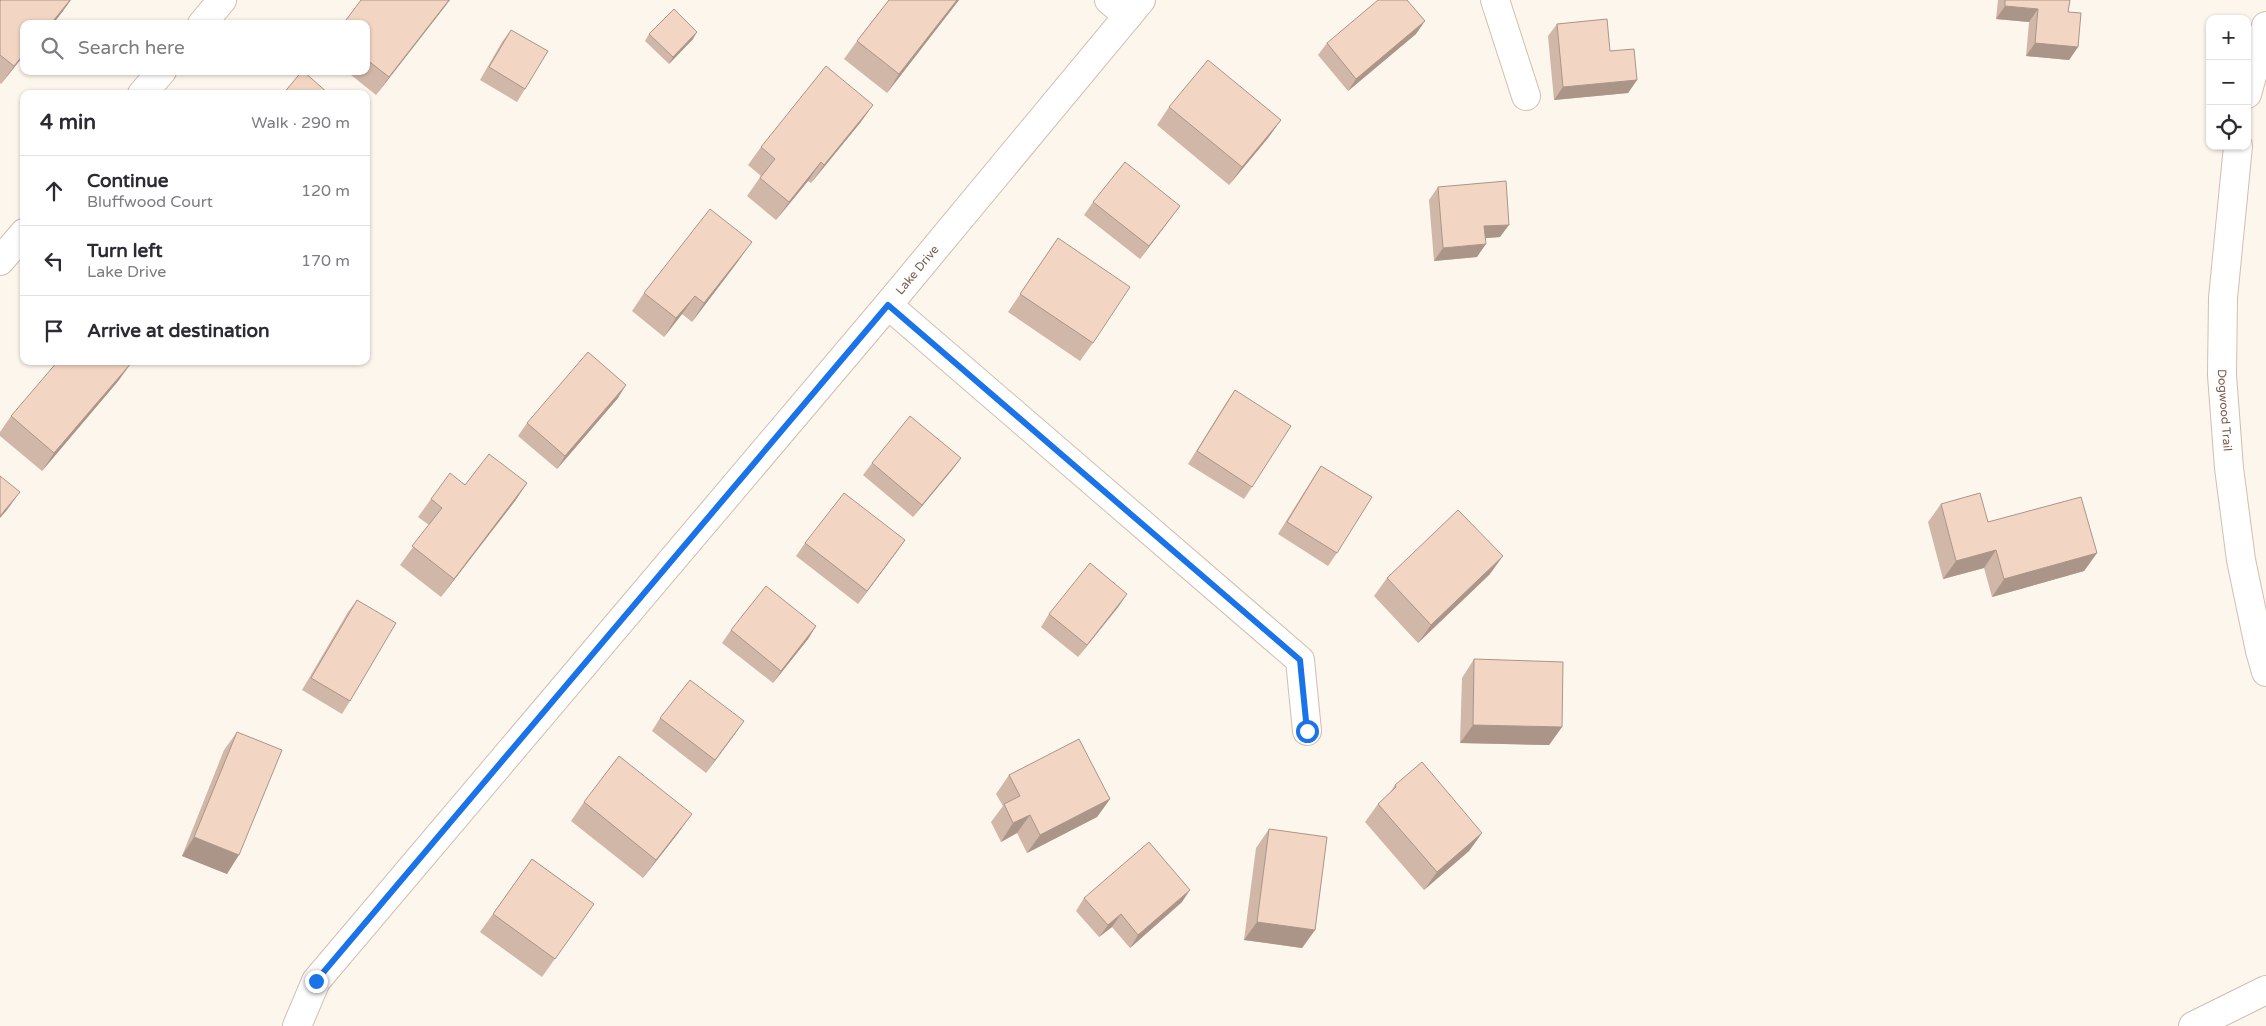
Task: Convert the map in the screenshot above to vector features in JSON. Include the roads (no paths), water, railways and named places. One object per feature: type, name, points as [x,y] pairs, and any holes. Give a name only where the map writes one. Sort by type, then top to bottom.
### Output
[{"type":"street","points":[[205,20],[222,0]]},
{"type":"street","points":[[1495,0],[1526,96]]},
{"type":"street","name":"Lake Drive","points":[[297,1026],[316,981],[888,305],[1126,5]]},
{"type":"street","points":[[2251,80],[2266,26]]},
{"type":"street","points":[[145,90],[159,75]]},
{"type":"street","name":"Dogwood Trail","points":[[2238,150],[2224,298],[2222,375],[2229,468],[2241,560],[2266,672]]},
{"type":"street","points":[[0,261],[20,238]]},
{"type":"street","points":[[888,305],[1300,660],[1307,731]]},
{"type":"street","points":[[2193,1026],[2266,990]]}]
